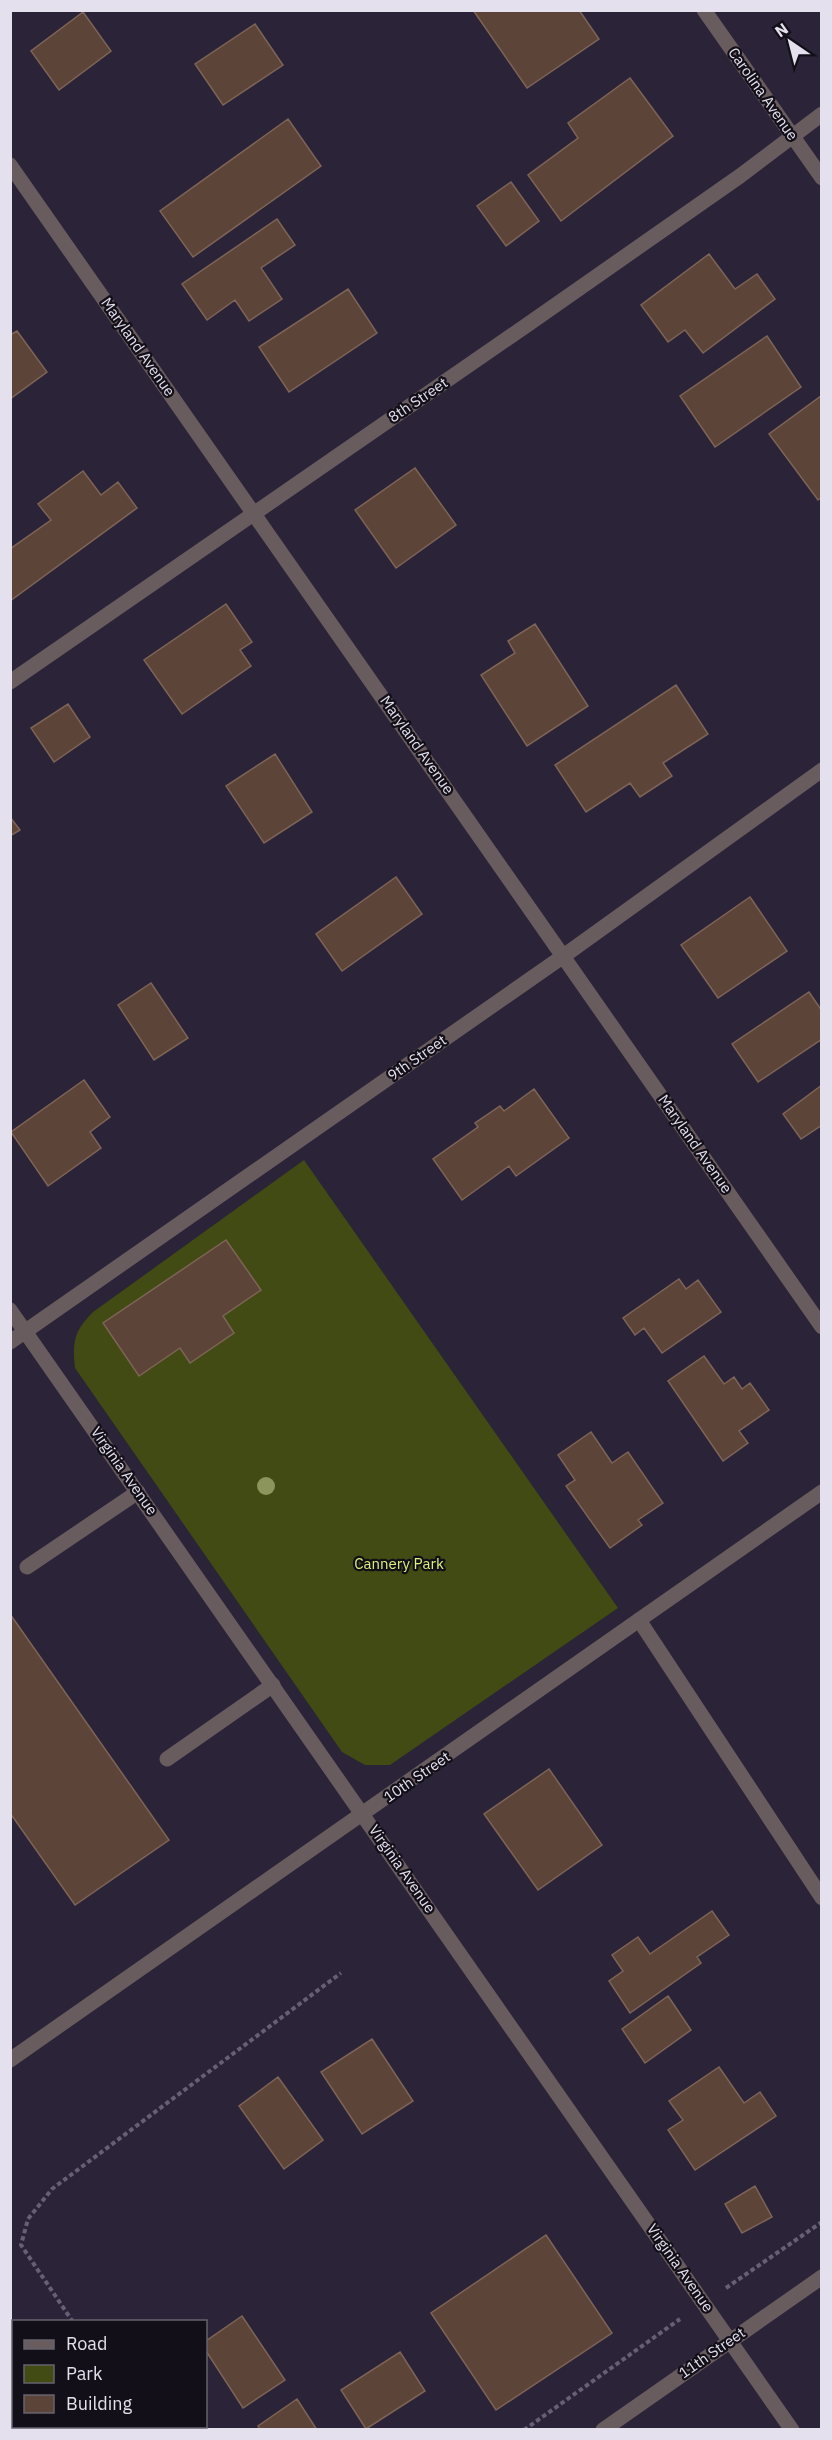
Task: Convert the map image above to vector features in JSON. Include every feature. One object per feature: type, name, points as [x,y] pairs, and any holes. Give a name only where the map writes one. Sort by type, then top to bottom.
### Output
[{"type":"street","name":"Carolina Avenue","points":[[704,10],[822,178]]},
{"type":"street","name":"8th Street","points":[[10,682],[740,177],[791,135],[822,114]]},
{"type":"street","name":"Maryland Avenue","points":[[10,165],[565,956],[822,1327]]},
{"type":"street","name":"9th Street","points":[[10,1342],[565,956],[822,770]]},
{"type":"street","name":"Virginia Avenue","points":[[10,1310],[792,2430]]},
{"type":"street","points":[[27,1567],[138,1492]]},
{"type":"street","name":"10th Street","points":[[10,2060],[364,1815],[822,1492]]},
{"type":"street","points":[[639,1620],[822,1898]]},
{"type":"street","points":[[167,1759],[273,1685]]},
{"type":"street","name":"11th Street","points":[[603,2430],[822,2277]]},
{"type":"path","points":[[72,2320],[21,2245],[28,2219],[52,2189],[341,1973]]},
{"type":"path","points":[[524,2430],[704,2302],[822,2222]]},
{"type":"green space","name":"Cannery Park","points":[[304,1160],[618,1608],[390,1765],[365,1765],[342,1752],[75,1368],[76,1337],[93,1312]]},
{"type":"building","points":[[473,10],[579,10],[599,39],[527,88]]},
{"type":"building","points":[[83,12],[111,51],[59,90],[31,51]]},
{"type":"building","points":[[255,24],[283,65],[223,105],[195,64]]},
{"type":"building","points":[[630,78],[673,136],[561,221],[528,175],[578,138],[568,123]]},
{"type":"building","points":[[288,119],[321,166],[193,257],[160,211]]},
{"type":"building","points":[[511,182],[539,221],[506,246],[477,206]]},
{"type":"building","points":[[277,219],[295,245],[261,268],[282,299],[249,321],[235,300],[207,320],[182,284]]},
{"type":"building","points":[[709,254],[735,289],[757,274],[775,299],[703,353],[685,330],[668,342],[641,305]]},
{"type":"building","points":[[348,289],[377,333],[289,392],[259,347]]},
{"type":"building","points":[[17,331],[47,372],[10,399],[10,335]]},
{"type":"building","points":[[767,336],[801,387],[715,447],[680,396]]},
{"type":"building","points":[[821,396],[822,497],[818,500],[769,434]]},
{"type":"building","points":[[415,468],[456,525],[396,568],[355,510]]},
{"type":"building","points":[[83,471],[101,495],[118,482],[137,508],[10,601],[10,549],[51,520],[38,504]]},
{"type":"building","points":[[226,604],[252,642],[240,650],[251,666],[182,714],[144,660]]},
{"type":"building","points":[[535,624],[588,706],[527,746],[481,675],[515,653],[508,641]]},
{"type":"building","points":[[676,685],[708,734],[663,763],[672,776],[640,797],[630,783],[586,812],[555,765]]},
{"type":"building","points":[[68,704],[90,737],[54,762],[31,728]]},
{"type":"building","points":[[275,754],[312,812],[264,843],[226,786]]},
{"type":"building","points":[[10,817],[20,830],[10,836]]},
{"type":"building","points":[[396,877],[422,914],[342,971],[316,934]]},
{"type":"building","points":[[750,897],[787,951],[718,998],[681,945]]},
{"type":"building","points":[[151,983],[188,1038],[154,1060],[118,1005]]},
{"type":"building","points":[[809,992],[822,1011],[822,1039],[758,1082],[732,1044]]},
{"type":"building","points":[[84,1080],[110,1117],[90,1132],[101,1148],[48,1186],[11,1132]]},
{"type":"building","points":[[822,1085],[822,1125],[801,1139],[783,1114]]},
{"type":"building","points":[[534,1089],[569,1138],[516,1176],[509,1166],[462,1200],[433,1159],[478,1127],[475,1123],[500,1106],[504,1111]]},
{"type":"building","points":[[226,1240],[261,1290],[223,1316],[234,1333],[190,1363],[180,1348],[139,1376],[103,1323]]},
{"type":"building","points":[[679,1279],[686,1289],[698,1280],[721,1312],[662,1353],[644,1328],[635,1335],[623,1318]]},
{"type":"building","points":[[704,1356],[724,1384],[734,1377],[742,1389],[750,1383],[769,1410],[739,1431],[748,1443],[723,1461],[668,1381]]},
{"type":"building","points":[[591,1432],[612,1463],[628,1452],[663,1503],[638,1520],[642,1525],[610,1548],[566,1486],[575,1480],[558,1455]]},
{"type":"building","points":[[10,1614],[169,1840],[75,1905],[10,1813]]},
{"type":"building","points":[[549,1769],[602,1845],[538,1890],[484,1814]]},
{"type":"building","points":[[712,1911],[729,1935],[697,1957],[701,1963],[630,2013],[609,1981],[623,1971],[612,1955],[638,1937],[650,1954]]},
{"type":"building","points":[[668,1996],[691,2030],[645,2063],[622,2029]]},
{"type":"building","points":[[372,2039],[413,2101],[362,2134],[321,2072]]},
{"type":"building","points":[[719,2067],[744,2103],[760,2092],[776,2116],[695,2170],[668,2130],[683,2120],[669,2101]]},
{"type":"building","points":[[278,2077],[323,2140],[284,2169],[239,2106]]},
{"type":"building","points":[[755,2186],[772,2217],[742,2233],[725,2204]]},
{"type":"building","points":[[546,2235],[612,2333],[496,2410],[431,2313]]},
{"type":"building","points":[[242,2316],[285,2380],[243,2408],[207,2353],[207,2340]]},
{"type":"building","points":[[400,2352],[425,2391],[366,2429],[341,2390]]},
{"type":"building","points":[[297,2399],[317,2430],[260,2430],[258,2426]]}]
